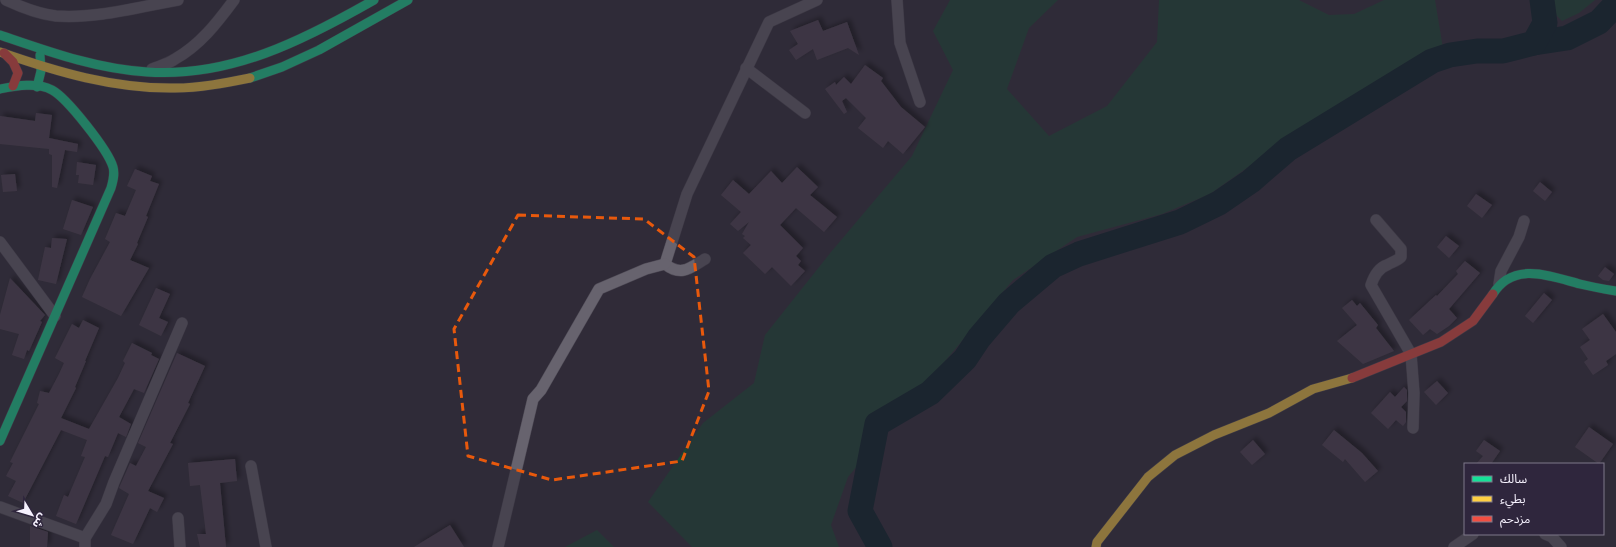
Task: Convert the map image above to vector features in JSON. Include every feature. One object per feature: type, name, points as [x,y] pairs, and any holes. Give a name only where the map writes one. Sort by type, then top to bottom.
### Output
[{"type":"street","points":[[6,0],[55,16],[90,16],[178,0]]},
{"type":"street","points":[[144,72],[175,60],[202,40],[214,27],[234,0]]},
{"type":"street","points":[[0,35],[88,61],[144,72],[197,72],[237,64],[279,50],[336,22],[374,0]]},
{"type":"street","points":[[2,53],[83,79],[139,88],[177,89],[218,85],[261,75],[298,60],[336,42],[408,0]]},
{"type":"street","points":[[665,264],[687,194],[769,22],[817,0]]},
{"type":"street","points":[[897,0],[900,43],[920,102]]},
{"type":"street","points":[[13,86],[18,73],[37,47]]},
{"type":"street","points":[[37,47],[42,66],[42,73],[37,87]]},
{"type":"street","points":[[2,53],[13,62],[18,73]]},
{"type":"street","points":[[746,68],[805,113]]},
{"type":"street","points":[[37,87],[51,76],[64,73]]},
{"type":"street","points":[[0,89],[13,86],[37,87],[51,90],[60,95],[68,103],[108,155],[114,171],[114,180],[111,188],[0,441]]},
{"type":"street","points":[[1376,220],[1401,249],[1401,257],[1398,260],[1384,266],[1375,274],[1371,285],[1412,354],[1414,393],[1413,428]]},
{"type":"street","points":[[1096,547],[1097,542],[1148,477],[1175,455],[1214,435],[1269,413],[1313,389],[1358,376],[1441,342],[1473,321],[1486,305],[1499,284],[1501,271],[1519,237],[1524,221]]},
{"type":"street","points":[[0,242],[55,316]]},
{"type":"street","points":[[665,264],[673,270],[687,270],[705,259]]},
{"type":"street","points":[[498,547],[533,399],[541,390],[598,289],[646,269],[665,264]]},
{"type":"street","points":[[1499,284],[1520,274],[1537,273],[1616,291]]},
{"type":"street","points":[[0,507],[85,542],[106,504],[182,323]]},
{"type":"street","points":[[251,466],[266,547]]},
{"type":"street","points":[[178,518],[180,547]]},
{"type":"street","points":[[1454,547],[1472,535]]},
{"type":"street","points":[[1547,535],[1552,537],[1561,547]]},
{"type":"highlighted area","points":[[518,215],[644,219],[694,257],[709,391],[682,461],[552,480],[468,456],[454,329]]},
{"type":"green space","points":[[950,0],[1058,0],[1029,28],[1007,89],[1049,136],[1107,106],[1157,42],[1159,0],[1299,0],[1329,15],[1354,14],[1384,0],[1435,0],[1443,48],[1291,137],[1210,194],[1162,214],[1077,237],[1013,280],[848,477],[831,525],[839,547],[692,547],[648,502],[703,423],[754,383],[765,335],[831,252],[912,156],[953,70],[933,31]]},
{"type":"green space","points":[[1549,0],[1595,0],[1579,13],[1562,21],[1557,16]]},
{"type":"green space","points":[[597,530],[614,547],[565,547]]},
{"type":"building","points":[[818,20],[823,31],[847,22],[859,55],[848,48],[817,60],[813,49],[796,60],[789,50],[798,44],[790,31]]},
{"type":"building","points":[[865,65],[883,78],[881,81],[901,107],[925,127],[903,154],[888,141],[883,148],[858,128],[866,118],[846,98],[842,101],[847,112],[844,114],[825,89],[835,82],[836,85],[844,77],[851,84]]},
{"type":"building","points":[[36,113],[52,115],[49,138],[78,144],[77,152],[65,150],[57,188],[52,187],[52,155],[49,154],[49,149],[0,144],[0,116],[35,121]]},
{"type":"building","points":[[77,162],[96,165],[93,185],[78,183],[79,175],[76,175]]},
{"type":"building","points":[[797,167],[818,187],[810,195],[837,217],[824,232],[796,208],[780,225],[803,248],[796,256],[801,261],[798,265],[805,271],[791,286],[772,267],[765,274],[743,253],[751,245],[743,238],[745,236],[742,234],[749,222],[738,231],[730,224],[741,212],[721,195],[733,180],[749,194],[771,171],[782,183]]},
{"type":"building","points":[[135,169],[152,176],[150,181],[159,184],[146,216],[148,217],[137,243],[138,244],[130,260],[149,268],[121,316],[82,297],[110,242],[105,239],[116,213],[125,216],[136,190],[127,186]]},
{"type":"building","points":[[15,174],[17,191],[3,192],[1,175]]},
{"type":"building","points":[[1540,182],[1552,192],[1545,201],[1533,191]]},
{"type":"building","points":[[1476,194],[1492,205],[1482,218],[1467,206]]},
{"type":"building","points":[[72,200],[93,207],[81,235],[63,229]]},
{"type":"building","points":[[1446,236],[1459,246],[1449,258],[1437,247]]},
{"type":"building","points":[[52,238],[67,239],[56,284],[38,280],[45,247],[51,248]]},
{"type":"building","points":[[1465,261],[1480,273],[1449,309],[1457,318],[1449,326],[1437,334],[1430,329],[1423,335],[1409,320],[1436,295],[1437,296],[1458,274],[1456,271]]},
{"type":"building","points":[[1605,267],[1614,274],[1609,281],[1603,280],[1598,276]]},
{"type":"building","points":[[10,278],[45,315],[40,321],[42,322],[29,351],[27,350],[24,359],[12,355],[19,334],[0,329],[0,315]]},
{"type":"building","points":[[156,288],[170,294],[159,318],[168,322],[161,336],[139,325]]},
{"type":"building","points":[[1544,293],[1552,300],[1533,323],[1525,316]]},
{"type":"building","points":[[1352,300],[1357,306],[1360,303],[1378,325],[1376,328],[1394,351],[1363,364],[1337,341],[1357,325],[1342,308]]},
{"type":"building","points":[[1603,314],[1616,332],[1616,354],[1606,361],[1608,365],[1593,375],[1584,362],[1588,359],[1580,347],[1590,340],[1582,329]]},
{"type":"building","points":[[83,320],[99,328],[75,387],[76,388],[61,418],[89,429],[118,378],[125,363],[123,361],[132,343],[152,353],[151,355],[159,359],[144,393],[134,389],[119,417],[131,424],[126,437],[118,433],[108,457],[105,456],[76,524],[56,516],[64,495],[68,497],[85,457],[81,456],[87,440],[61,430],[23,503],[8,496],[16,481],[6,476],[13,463],[10,462],[39,404],[37,403],[40,391],[49,393],[64,363],[55,358],[72,324],[79,328]]},
{"type":"building","points":[[177,353],[205,366],[188,403],[190,404],[170,443],[173,444],[148,491],[164,498],[157,512],[150,508],[133,544],[111,535],[129,494],[119,488],[130,463],[136,466],[146,447],[138,443]]},
{"type":"building","points":[[1437,381],[1448,393],[1436,405],[1424,392]]},
{"type":"building","points":[[1404,387],[1407,390],[1407,401],[1401,407],[1406,412],[1406,422],[1403,426],[1396,420],[1388,429],[1371,413],[1390,392],[1395,397]]},
{"type":"building","points":[[1589,427],[1613,444],[1600,463],[1575,447]]},
{"type":"building","points":[[1334,430],[1362,453],[1378,471],[1365,482],[1345,459],[1343,462],[1322,445]]},
{"type":"building","points":[[1253,440],[1265,454],[1252,465],[1240,452]]},
{"type":"building","points":[[1484,440],[1500,451],[1492,463],[1477,463],[1483,456],[1476,451]]},
{"type":"building","points":[[235,459],[237,481],[220,483],[226,547],[200,547],[197,534],[206,534],[200,485],[190,486],[188,463]]},
{"type":"building","points":[[450,525],[464,547],[414,547]]},
{"type":"building","points":[[30,526],[48,532],[47,547],[30,547]]},
{"type":"waterway","points":[[880,547],[860,511],[877,424],[930,393],[965,359],[979,338],[1009,303],[1053,266],[1079,254],[1180,222],[1219,203],[1251,181],[1288,149],[1432,61],[1450,55],[1477,51],[1503,51],[1534,43],[1545,23],[1542,0]]},
{"type":"waterway","points":[[1534,43],[1567,38],[1599,22],[1616,4]]},
{"type":"traffic: fast","points":[[0,35],[72,58],[109,67],[147,72],[178,72],[208,69],[265,53],[321,29],[374,0]]},
{"type":"traffic: fast","points":[[250,78],[282,67],[319,50],[408,0]]},
{"type":"traffic: fast","points":[[37,87],[41,71],[40,55]]},
{"type":"traffic: fast","points":[[0,89],[33,85],[52,90],[59,95],[77,113],[95,137],[110,159],[114,172],[111,188],[0,441]]},
{"type":"traffic: fast","points":[[1493,294],[1501,284],[1511,277],[1521,274],[1545,275],[1616,291]]},
{"type":"traffic: slow","points":[[0,52],[86,78],[130,86],[184,88],[212,85],[250,78]]},
{"type":"traffic: slow","points":[[1096,547],[1097,542],[1148,477],[1175,455],[1214,435],[1269,413],[1313,389],[1352,378]]},
{"type":"traffic: jam","points":[[4,53],[13,62],[18,73],[13,86]]},
{"type":"traffic: jam","points":[[1352,378],[1441,342],[1473,321],[1493,294]]}]
